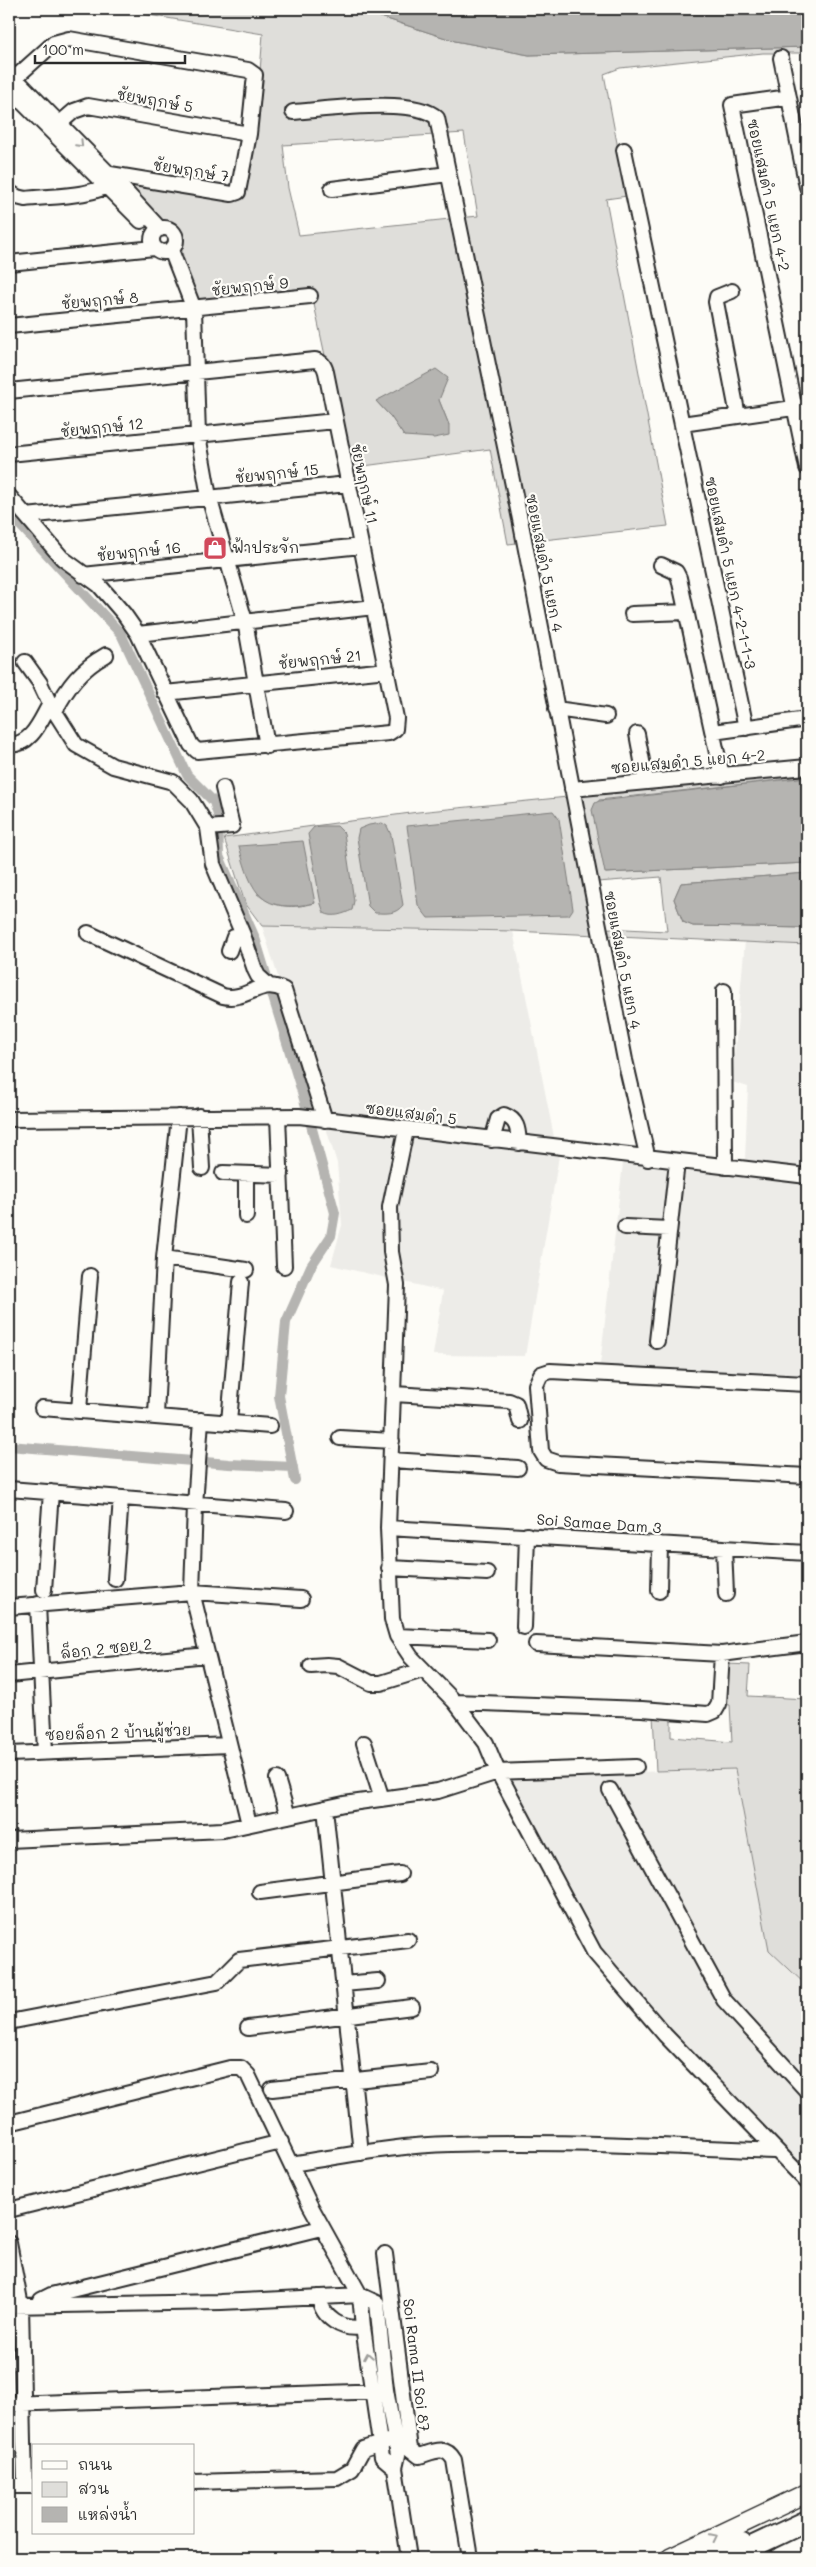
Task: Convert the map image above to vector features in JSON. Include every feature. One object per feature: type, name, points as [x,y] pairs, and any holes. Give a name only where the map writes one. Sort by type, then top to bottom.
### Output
[{"type":"highway","points":[[728,2558],[807,2521]]},
{"type":"highway","points":[[737,2558],[807,2526]]},
{"type":"highway","points":[[780,2558],[807,2546]]},
{"type":"main road","points":[[670,2558],[807,2493]]},
{"type":"main road","points":[[706,2558],[807,2512]]},
{"type":"street","points":[[111,180],[34,106],[11,80],[54,43],[70,39],[248,70],[257,78],[249,134]]},
{"type":"street","points":[[780,58],[807,187]]},
{"type":"street","name":"ซอยแสมดำ 5 แยก 4-2","points":[[789,97],[732,105],[801,407],[807,468]]},
{"type":"street","points":[[9,263],[156,237],[168,230],[174,235],[175,243],[171,250],[164,252],[156,237],[111,180],[60,123],[34,106]]},
{"type":"street","name":"ชัยพฤกษ์ 5","points":[[60,123],[74,111],[88,106],[249,134]]},
{"type":"street","name":"ซอยแสมดำ 5 แยก 4","points":[[293,112],[402,106],[423,109],[437,118],[625,1060],[648,1159]]},
{"type":"street","name":"ชัยพฤกษ์ 7","points":[[111,180],[235,194],[240,188],[249,134]]},
{"type":"street","name":"ซอยแสมดำ 5 แยก 4-2-1-1-3","points":[[624,150],[746,728]]},
{"type":"street","points":[[332,189],[448,174]]},
{"type":"street","points":[[9,192],[25,199],[85,192],[111,180]]},
{"type":"street","points":[[9,496],[62,558],[114,600],[138,634],[165,694],[191,745],[197,751],[267,746],[258,684],[229,560],[209,497],[198,435],[194,309],[171,250]]},
{"type":"street","points":[[732,291],[717,297],[716,302],[738,416]]},
{"type":"street","name":"ชัยพฤกษ์ 9","points":[[194,309],[310,296]]},
{"type":"street","name":"ชัยพฤกษ์ 8","points":[[9,326],[194,309]]},
{"type":"street","name":"ชัยพฤกษ์ 11","points":[[195,373],[315,360],[320,361],[324,365],[397,725],[393,732],[389,733],[267,746]]},
{"type":"street","points":[[9,391],[195,373]]},
{"type":"street","points":[[682,424],[801,407]]},
{"type":"street","name":"ชัยพฤกษ์ 12","points":[[9,454],[335,420]]},
{"type":"street","name":"ชัยพฤกษ์ 15","points":[[26,516],[348,484]]},
{"type":"street","name":"ชัยพฤกษ์ 16","points":[[83,574],[361,546]]},
{"type":"street","points":[[661,565],[676,572],[679,578],[722,776]]},
{"type":"street","points":[[138,634],[374,606]]},
{"type":"street","points":[[632,614],[686,612]]},
{"type":"street","points":[[9,745],[24,741],[33,733],[74,679],[89,665],[106,655]]},
{"type":"street","points":[[25,662],[40,682],[52,707],[76,745],[112,766],[173,782],[191,800],[208,828],[213,864],[258,976],[268,985],[284,990],[325,1120]]},
{"type":"street","name":"ชัยพฤกษ์ 21","points":[[165,694],[386,670]]},
{"type":"street","points":[[556,709],[606,716]]},
{"type":"street","points":[[713,732],[807,719]]},
{"type":"street","points":[[637,734],[646,782]]},
{"type":"street","name":"ซอยแสมดำ 5 แยก 4-2","points":[[572,789],[807,767]]},
{"type":"street","points":[[208,828],[232,826],[223,788]]},
{"type":"street","points":[[88,933],[223,996],[238,997],[268,985]]},
{"type":"street","points":[[228,951],[234,937],[243,935]]},
{"type":"street","points":[[724,991],[725,1168]]},
{"type":"street","points":[[492,1140],[498,1118],[504,1115],[510,1117],[516,1125],[520,1143]]},
{"type":"street","points":[[200,1116],[202,1168]]},
{"type":"street","points":[[278,1116],[284,1266]]},
{"type":"street","name":"ซอยแสมดำ 5","points":[[9,1119],[298,1116],[648,1159],[807,1176]]},
{"type":"street","points":[[156,1415],[164,1258],[179,1117]]},
{"type":"street","points":[[406,1130],[390,1207],[391,1252],[397,1285],[388,1528],[391,1613],[397,1636],[411,1657],[455,1702],[486,1742],[498,1772],[594,1952],[647,2015],[775,2152],[807,2182]]},
{"type":"street","points":[[657,1341],[677,1162]]},
{"type":"street","points":[[223,1173],[281,1175]]},
{"type":"street","points":[[246,1174],[246,1216]]},
{"type":"street","points":[[625,1227],[669,1229]]},
{"type":"street","points":[[164,1258],[244,1276],[229,1422]]},
{"type":"street","points":[[79,1410],[90,1276]]},
{"type":"street","points":[[807,1384],[550,1371],[541,1374],[536,1385],[541,1451],[546,1459],[558,1463],[807,1476]]},
{"type":"street","points":[[394,1394],[509,1400],[516,1404],[520,1421]]},
{"type":"street","points":[[42,1408],[156,1415],[270,1426]]},
{"type":"street","points":[[200,1420],[192,1592],[249,1824]]},
{"type":"street","points":[[340,1438],[392,1441]]},
{"type":"street","points":[[391,1460],[518,1468]]},
{"type":"street","points":[[9,1489],[195,1505],[286,1510]]},
{"type":"street","points":[[44,1590],[51,1492]]},
{"type":"street","points":[[115,1579],[121,1498]]},
{"type":"street","name":"Soi Samae Dam 3","points":[[388,1528],[807,1553]]},
{"type":"street","points":[[524,1627],[527,1535]]},
{"type":"street","points":[[660,1544],[660,1591]]},
{"type":"street","points":[[724,1548],[726,1594]]},
{"type":"street","points":[[390,1568],[487,1573]]},
{"type":"street","points":[[9,1607],[192,1592],[301,1599]]},
{"type":"street","points":[[38,1604],[45,1752]]},
{"type":"street","points":[[397,1636],[488,1640]]},
{"type":"street","points":[[536,1644],[722,1654],[807,1643]]},
{"type":"street","points":[[455,1702],[642,1709],[708,1714],[715,1711],[719,1704],[722,1654]]},
{"type":"street","name":"ล็อก 2 ซอย 2","points":[[9,1676],[207,1655]]},
{"type":"street","points":[[311,1666],[328,1664],[338,1666],[371,1683],[381,1683],[422,1670]]},
{"type":"street","points":[[364,1743],[382,1799]]},
{"type":"street","name":"ซอยล็อก 2 บ้านผู้ช่วย","points":[[9,1754],[229,1745]]},
{"type":"street","points":[[9,1840],[209,1831],[324,1808],[438,1791],[498,1772],[636,1767]]},
{"type":"street","points":[[277,1779],[288,1816]]},
{"type":"street","points":[[610,1790],[724,2000],[807,2091]]},
{"type":"street","points":[[324,1808],[352,2080],[362,2153]]},
{"type":"street","points":[[260,1892],[400,1874]]},
{"type":"street","points":[[9,2022],[217,1982],[239,1960],[408,1940]]},
{"type":"street","points":[[343,1984],[378,1981]]},
{"type":"street","points":[[248,2028],[412,2007]]},
{"type":"street","points":[[9,2122],[230,2068],[241,2068],[248,2075],[322,2228],[360,2295],[363,2328],[398,2455],[395,2468],[409,2558]]},
{"type":"street","points":[[272,2089],[432,2072]]},
{"type":"street","points":[[9,2210],[281,2142]]},
{"type":"street","points":[[296,2163],[362,2153],[450,2144],[637,2144],[775,2152]]},
{"type":"street","points":[[39,2305],[41,2300],[50,2295],[322,2228]]},
{"type":"street","points":[[9,2242],[15,2306],[16,2404],[30,2486],[9,2486]]},
{"type":"street","name":"Soi Rama II Soi 87","points":[[385,2254],[410,2449],[419,2456],[438,2450],[445,2450],[450,2453],[454,2460],[470,2558]]},
{"type":"street","points":[[15,2306],[221,2302],[360,2295],[377,2303],[380,2442],[382,2457],[395,2468]]},
{"type":"street","points":[[319,2297],[323,2310],[338,2324],[349,2328],[363,2328]]},
{"type":"street","points":[[16,2404],[380,2391]]},
{"type":"street","points":[[195,2482],[337,2478],[352,2469],[363,2449],[380,2442],[395,2439]]},
{"type":"shaded area","points":[[262,926],[513,931],[554,1137],[745,1159],[748,1087],[732,1082],[745,941],[807,945],[807,1375],[600,1365],[623,1163],[559,1156],[525,1356],[433,1355],[443,1291],[331,1265],[342,1225],[337,1163]]},
{"type":"shaded area","points":[[735,1769],[769,1949],[807,1986],[807,2173],[782,2150],[602,1953],[506,1776]]},
{"type":"green space","points":[[113,9],[356,9],[455,41],[529,55],[807,47],[807,53],[763,53],[620,68],[604,74],[627,196],[606,199],[668,526],[508,544],[490,449],[349,468],[311,290],[205,301],[197,298],[185,266],[179,237],[166,222],[157,220],[123,181],[239,199],[260,71],[263,34]],"holes":[[[464,133],[478,216],[299,235],[288,188],[283,145]],[[402,389],[439,400],[449,425],[404,436],[391,417],[376,401]]]},
{"type":"green space","points":[[807,773],[807,777],[599,800],[606,873],[807,863],[807,873],[681,883],[674,899],[683,922],[693,926],[807,928],[807,945],[513,931],[262,926],[245,903],[224,838],[418,812]],"holes":[[[661,877],[667,931],[605,928],[598,882]],[[257,894],[315,903],[299,906],[277,905]]]},
{"type":"green space","points":[[727,1664],[750,1665],[748,1696],[807,1699],[807,1986],[769,1950],[735,1769],[656,1771],[653,1715],[671,1716],[671,1737],[732,1742],[730,1705],[723,1704]]},
{"type":"water","points":[[356,9],[807,9],[807,47],[529,55],[455,41]]},
{"type":"water","points":[[436,369],[448,378],[439,400],[449,425],[449,435],[434,438],[404,436],[391,417],[376,401]]},
{"type":"water","points":[[807,777],[807,863],[605,873],[592,810],[595,803],[599,801]]},
{"type":"water","points":[[553,811],[559,819],[573,909],[569,915],[428,918],[418,905],[407,826]]},
{"type":"water","points":[[382,823],[387,826],[391,835],[403,905],[394,912],[375,913],[368,906],[357,838],[359,829]]},
{"type":"water","points":[[337,826],[344,833],[354,901],[352,910],[338,915],[324,913],[321,904],[308,834],[314,827]]},
{"type":"water","points":[[303,841],[315,903],[282,906],[271,903],[262,897],[255,888],[249,877],[239,846]]},
{"type":"water","points":[[807,873],[807,928],[693,926],[683,922],[674,899],[681,883]]},
{"type":"waterway","points":[[9,513],[121,634],[187,775],[214,802],[218,815],[219,856],[255,938],[302,1092],[335,1213],[331,1236],[311,1266],[286,1322],[279,1396],[295,1480]]},
{"type":"waterway","points":[[9,1446],[229,1464],[293,1467]]},
{"type":"place","name":"ฟ้าประจัก","points":[[215,548]]}]
